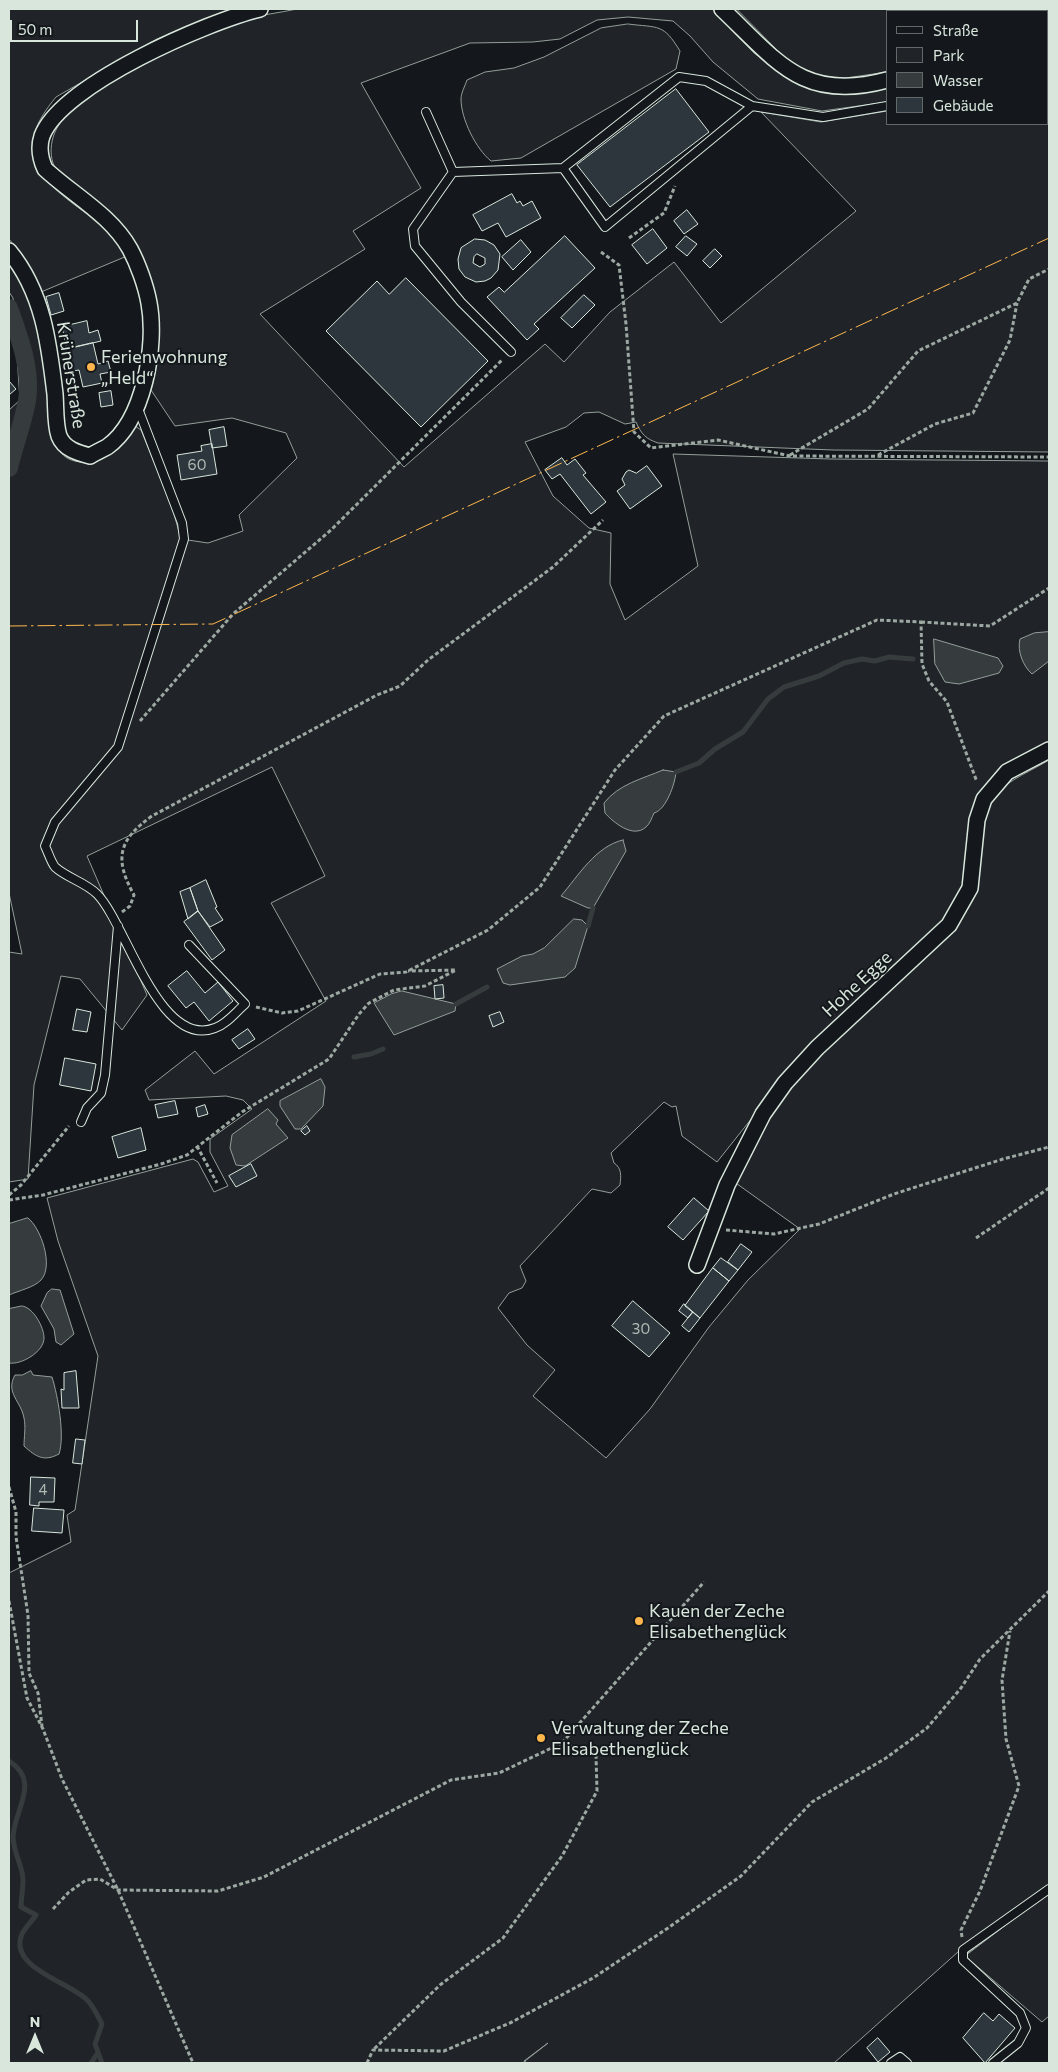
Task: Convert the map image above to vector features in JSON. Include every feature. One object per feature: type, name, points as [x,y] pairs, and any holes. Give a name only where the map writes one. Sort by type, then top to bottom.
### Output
[{"type":"street","name":"Krünerstraße","points":[[9,251],[22,267],[38,301],[49,340],[59,437],[72,451],[90,456],[108,446],[119,434],[137,406],[147,372],[151,336],[149,303],[130,250],[107,221],[45,169],[40,160],[43,135],[58,113],[74,98],[106,76],[176,40],[238,14],[260,9]]},
{"type":"street","points":[[722,9],[792,73],[817,84],[847,88],[886,80]]},
{"type":"street","name":"Hohe Egge","points":[[697,1265],[745,1146],[763,1114],[785,1083],[843,1022],[949,924],[970,888],[977,820],[984,799],[1007,772],[1049,750]]},
{"type":"lane","points":[[453,172],[563,168],[678,77],[706,81],[752,106],[823,117],[886,106]]},
{"type":"lane","points":[[563,168],[605,227],[752,106]]},
{"type":"lane","points":[[426,112],[453,172]]},
{"type":"lane","points":[[453,172],[413,229],[415,246],[461,302],[511,352]]},
{"type":"lane","points":[[137,406],[182,523],[184,539],[118,746],[55,822],[45,846],[55,866],[97,894],[118,926],[148,988],[167,1011],[183,1024],[200,1030],[215,1029],[245,1004],[189,945]]},
{"type":"lane","points":[[81,1122],[87,1108],[100,1093],[105,1075],[118,926]]},
{"type":"lane","points":[[993,2063],[1018,2043],[1026,2028],[1020,2013],[963,1960],[963,1950],[1049,1889]]},
{"type":"lane","points":[[891,2063],[900,2057],[907,2063]]},
{"type":"path","points":[[629,238],[664,213],[684,162]]},
{"type":"path","points":[[601,252],[619,265],[626,324],[634,432],[651,448],[718,440],[790,456],[1049,457]]},
{"type":"path","points":[[878,456],[935,424],[974,413],[1010,340],[1017,303],[1030,279],[1049,269]]},
{"type":"path","points":[[790,456],[868,409],[918,351],[1017,303]]},
{"type":"path","points":[[137,724],[233,614],[332,530],[511,352]]},
{"type":"path","points":[[111,917],[126,910],[134,895],[126,877],[121,849],[134,829],[152,816],[360,704],[400,686],[428,660],[553,567],[603,520]]},
{"type":"path","points":[[406,972],[488,930],[540,887],[615,770],[664,716],[877,620],[990,626],[1049,588]]},
{"type":"path","points":[[921,622],[922,664],[929,681],[947,702],[984,799]]},
{"type":"path","points":[[9,1200],[44,1195],[161,1164],[187,1155],[242,1112],[329,1059],[359,1014],[370,1003],[394,990],[425,986],[456,970],[380,974],[298,1011],[282,1013],[245,1004]]},
{"type":"path","points":[[9,1195],[21,1185],[69,1126]]},
{"type":"path","points":[[197,1146],[216,1183]]},
{"type":"path","points":[[710,1229],[774,1234],[819,1224],[894,1194],[1003,1159],[1049,1148]]},
{"type":"path","points":[[976,1238],[1049,1188]]},
{"type":"path","points":[[9,1486],[16,1512],[16,1537],[28,1615],[29,1673],[38,1693],[43,1729]]},
{"type":"path","points":[[53,1909],[69,1892],[86,1880],[100,1880],[118,1890],[218,1891],[264,1877],[451,1780],[499,1773],[562,1743],[704,1582]]},
{"type":"path","points":[[373,2050],[444,2051],[512,2022],[593,1978],[741,1876],[812,1802],[886,1758],[927,1728],[961,1688],[980,1659],[1049,1590]]},
{"type":"path","points":[[9,1601],[16,1652],[27,1698],[43,1729],[62,1779],[118,1890],[193,2063]]},
{"type":"path","points":[[963,1950],[961,1930],[980,1891],[1019,1786],[1006,1739],[1002,1680],[1010,1631]]},
{"type":"path","points":[[367,2063],[373,2050],[440,1985],[503,1938],[562,1856],[597,1791],[596,1756],[562,1743]]},
{"type":"green space","points":[[9,9],[231,9],[157,39],[56,97],[43,115],[35,131],[32,145],[34,158],[40,171],[49,183],[63,195],[104,225],[113,234],[127,256],[41,292],[27,262],[9,239]]},
{"type":"green space","points":[[297,9],[712,9],[754,53],[788,78],[807,87],[829,93],[886,86],[886,102],[822,111],[758,99],[713,62],[690,36],[673,21],[628,17],[597,20],[560,39],[533,42],[470,43],[361,83],[421,188],[353,231],[365,249],[260,314],[404,467],[545,344],[564,362],[610,312],[674,262],[721,323],[856,211],[761,112],[821,122],[886,111],[886,125],[1048,125],[1049,13],[1049,452],[833,450],[658,443],[644,436],[636,422],[625,424],[599,412],[584,413],[566,427],[525,442],[553,496],[589,528],[611,533],[610,584],[625,620],[698,566],[673,454],[831,459],[1049,461],[1049,744],[1019,757],[991,778],[973,819],[967,886],[946,920],[821,1037],[783,1079],[717,1162],[682,1136],[676,1106],[672,1107],[664,1102],[611,1153],[614,1163],[620,1170],[620,1185],[611,1193],[592,1189],[520,1266],[526,1281],[522,1288],[509,1293],[498,1308],[527,1345],[555,1370],[533,1396],[606,1458],[650,1409],[709,1327],[748,1280],[800,1229],[733,1181],[764,1119],[788,1085],[827,1041],[958,920],[976,881],[982,823],[990,802],[1008,783],[1049,760],[1049,2016],[1042,2022],[965,1956],[1015,1918],[965,1955],[959,1951],[834,2063],[526,2063],[525,2061],[548,2043],[524,2061],[525,2063],[9,2063],[9,1573],[71,1542],[67,1515],[75,1510],[98,1356],[58,1241],[47,1198],[193,1159],[198,1162],[214,1192],[228,1186],[210,1152],[210,1139],[252,1109],[243,1100],[226,1096],[149,1100],[145,1090],[195,1051],[214,1074],[326,1001],[271,903],[325,876],[272,767],[87,856],[147,995],[122,1030],[80,979],[61,976],[34,1085],[28,1179],[9,1182],[9,952],[22,954],[9,893],[9,410],[20,400],[13,298],[9,292],[9,257],[24,281],[36,311],[44,342],[48,371],[52,433],[61,453],[69,459],[78,462],[99,460],[112,452],[135,426],[141,430],[172,507],[181,539],[208,543],[243,531],[239,515],[297,458],[286,433],[232,418],[175,426],[151,390],[155,371],[158,331],[152,289],[138,251],[111,217],[56,170],[51,156],[51,148],[54,134],[67,115],[82,101],[102,87],[124,73],[174,47],[248,18]]},
{"type":"green space","points":[[737,9],[966,10],[886,10],[886,72],[846,78],[820,76],[793,66]]},
{"type":"green space","points":[[628,24],[654,27],[664,31],[680,51],[676,69],[521,158],[491,161],[485,156],[470,133],[462,107],[461,97],[467,80],[485,72],[514,68],[544,57],[601,28]]},
{"type":"water","points":[[1049,632],[1049,661],[1032,674],[1022,658],[1019,648],[1020,639],[1034,633]]},
{"type":"water","points":[[934,639],[998,658],[1003,666],[999,673],[959,684],[945,682],[935,664]]},
{"type":"water","points":[[663,770],[676,772],[674,783],[666,802],[654,813],[646,827],[641,830],[629,830],[618,825],[605,813],[604,803],[610,796],[631,783]]},
{"type":"water","points":[[623,840],[626,851],[593,908],[588,908],[561,896],[596,855],[613,843]]},
{"type":"water","points":[[574,919],[582,920],[588,926],[575,968],[565,977],[510,985],[503,983],[497,969],[522,956],[533,954],[544,948]]},
{"type":"water","points":[[402,991],[456,1004],[455,1011],[394,1035],[374,1003],[391,994]]},
{"type":"water","points":[[321,1079],[325,1087],[323,1106],[301,1129],[295,1129],[280,1106],[280,1101]]},
{"type":"water","points":[[268,1109],[278,1120],[276,1124],[288,1138],[245,1166],[236,1165],[230,1148],[232,1135]]},
{"type":"water","points":[[28,1218],[41,1238],[46,1257],[45,1274],[35,1285],[9,1295],[9,1224]]},
{"type":"water","points":[[52,1289],[60,1290],[74,1334],[61,1345],[56,1342],[54,1329],[41,1306],[47,1293]]},
{"type":"water","points":[[22,1306],[30,1310],[40,1323],[44,1334],[43,1343],[36,1353],[25,1360],[9,1363],[9,1309]]},
{"type":"water","points":[[31,1371],[33,1375],[52,1377],[56,1395],[60,1416],[61,1446],[59,1454],[49,1458],[40,1457],[24,1446],[24,1418],[13,1392],[12,1381],[15,1375],[22,1375]]},
{"type":"building","points":[[676,89],[709,132],[610,207],[577,165]]},
{"type":"building","points":[[512,194],[517,203],[520,201],[523,206],[532,201],[541,218],[506,237],[498,223],[482,231],[473,215]]},
{"type":"building","points":[[687,210],[698,224],[684,234],[674,221]]},
{"type":"building","points":[[653,229],[667,248],[647,264],[632,245]]},
{"type":"building","points":[[565,236],[595,268],[534,324],[539,329],[527,340],[487,297],[499,287],[504,292]]},
{"type":"building","points":[[686,236],[697,244],[687,256],[676,247]]},
{"type":"building","points":[[475,239],[485,240],[494,245],[500,254],[498,270],[491,278],[485,281],[476,282],[465,277],[459,269],[458,259],[461,248]],"holes":[[[477,254],[485,258],[485,264],[480,267],[473,263],[474,257]]]},
{"type":"building","points":[[521,240],[531,252],[513,270],[502,257]]},
{"type":"building","points":[[715,249],[722,256],[710,268],[703,261]]},
{"type":"building","points":[[406,278],[488,361],[421,427],[326,331],[377,281],[389,294]]},
{"type":"building","points":[[59,293],[64,311],[51,315],[46,297]]},
{"type":"building","points":[[584,295],[595,305],[572,328],[561,318]]},
{"type":"building","points":[[87,321],[89,333],[98,330],[101,341],[67,349],[62,327]]},
{"type":"building","name":"Ferienwohnung „Held“","points":[[93,343],[98,364],[108,361],[111,372],[100,374],[102,383],[83,387],[79,370],[73,371],[67,349]]},
{"type":"building","points":[[9,381],[16,389],[9,395]]},
{"type":"building","points":[[111,391],[113,405],[101,407],[99,393]]},
{"type":"building","points":[[224,427],[227,446],[212,448],[209,430]]},
{"type":"building","points":[[212,444],[217,474],[181,480],[177,455],[202,451],[201,446]]},
{"type":"building","points":[[562,458],[567,465],[575,459],[586,473],[583,475],[606,502],[591,514],[560,474],[552,479],[545,470]]},
{"type":"building","points":[[647,466],[662,486],[630,509],[617,491],[625,485],[622,479],[626,472],[629,470],[636,473]]},
{"type":"building","points":[[206,880],[217,907],[215,908],[223,920],[210,927],[198,911],[190,888]]},
{"type":"building","points":[[190,888],[198,911],[188,919],[180,892]]},
{"type":"building","points":[[198,911],[225,950],[212,960],[184,922]]},
{"type":"building","points":[[187,971],[205,993],[218,982],[233,1001],[209,1021],[194,1002],[186,1008],[168,986]]},
{"type":"building","points":[[443,985],[444,998],[435,999],[434,986]]},
{"type":"building","points":[[77,1009],[91,1012],[87,1032],[73,1030]]},
{"type":"building","points":[[500,1012],[504,1022],[493,1027],[489,1016]]},
{"type":"building","points":[[248,1029],[255,1039],[239,1049],[232,1040]]},
{"type":"building","points":[[65,1058],[96,1064],[91,1091],[60,1085]]},
{"type":"building","points":[[175,1101],[178,1114],[158,1118],[155,1105]]},
{"type":"building","points":[[205,1105],[208,1114],[198,1117],[196,1108]]},
{"type":"building","points":[[307,1126],[310,1131],[305,1135],[301,1131]]},
{"type":"building","points":[[141,1128],[146,1150],[118,1158],[112,1137]]},
{"type":"building","points":[[251,1164],[257,1176],[236,1187],[229,1176]]},
{"type":"building","points":[[694,1198],[709,1211],[683,1240],[668,1227]]},
{"type":"building","points":[[741,1244],[752,1252],[738,1270],[728,1262]]},
{"type":"building","points":[[721,1258],[738,1270],[729,1281],[713,1268]]},
{"type":"building","points":[[713,1268],[729,1281],[700,1318],[685,1306]]},
{"type":"building","points":[[633,1301],[670,1333],[649,1357],[612,1326]]},
{"type":"building","points":[[684,1304],[693,1312],[688,1318],[679,1311]]},
{"type":"building","points":[[693,1312],[700,1318],[689,1332],[682,1326]]},
{"type":"building","points":[[76,1371],[79,1408],[62,1408],[61,1389],[64,1390],[64,1373]]},
{"type":"building","points":[[76,1439],[85,1440],[82,1464],[73,1463]]},
{"type":"building","points":[[31,1477],[55,1478],[54,1502],[39,1502],[39,1506],[30,1505]]},
{"type":"building","points":[[34,1508],[64,1510],[62,1533],[32,1531]]},
{"type":"building","points":[[984,2013],[993,2021],[999,2014],[1015,2028],[985,2063],[963,2038]]},
{"type":"building","points":[[878,2038],[890,2052],[878,2062],[867,2048]]},
{"type":"waterway","points":[[9,308],[24,353],[28,377],[27,401],[9,468]]},
{"type":"waterway","points":[[676,772],[699,763],[715,749],[743,732],[768,699],[784,687],[819,676],[844,663],[862,659],[875,661],[889,657],[913,659]]},
{"type":"waterway","points":[[588,926],[593,908]]},
{"type":"waterway","points":[[456,1004],[487,987]]},
{"type":"waterway","points":[[354,1057],[371,1054],[383,1049]]},
{"type":"waterway","points":[[9,1761],[19,1769],[24,1778],[25,1787],[13,1838],[23,1876],[21,1907],[36,1915],[22,1934],[20,1946],[24,1956],[32,1965],[80,1994],[92,2006],[102,2024],[95,2044],[102,2063]]},
{"type":"waterway","points":[[91,2063],[97,2054]]},
{"type":"power","points":[[9,626],[213,624],[1049,238]]},
{"type":"place","name":"Ferienwohnung „Held“","points":[[91,367]]},
{"type":"place","name":"Kauen der Zeche Elisabethenglück","points":[[639,1621]]},
{"type":"place","name":"Verwaltung der Zeche Elisabethenglück","points":[[541,1738]]}]
